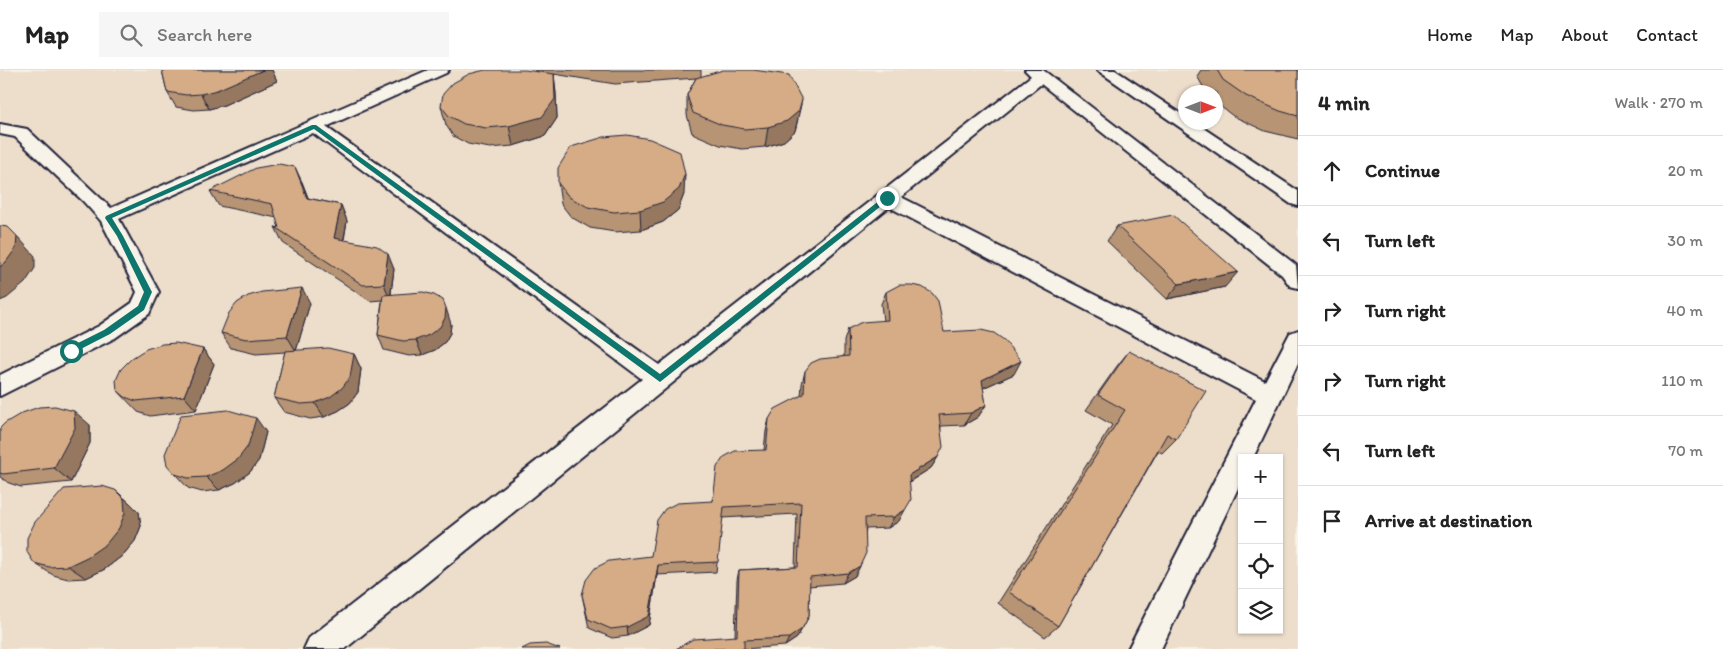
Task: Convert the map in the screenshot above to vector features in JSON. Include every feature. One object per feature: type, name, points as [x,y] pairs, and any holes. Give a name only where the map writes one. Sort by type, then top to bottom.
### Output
[{"type":"lane","points":[[108,218],[441,70]]},
{"type":"lane","points":[[1109,71],[1298,200]]},
{"type":"lane","points":[[320,649],[887,198],[1037,73],[1288,270],[1298,281]]},
{"type":"lane","points":[[314,126],[660,379]]},
{"type":"lane","points":[[0,129],[22,133],[90,197],[120,236],[148,292],[141,308],[107,332],[0,386]]},
{"type":"lane","points":[[887,198],[1269,394]]},
{"type":"lane","points":[[1144,649],[1269,394],[1296,348]]},
{"type":"shaded area","points":[[0,70],[1298,70],[1298,649],[0,649]]},
{"type":"building","points":[[162,70],[263,70],[217,90],[186,95],[167,92]]},
{"type":"building","points":[[485,70],[525,70],[554,74],[555,99],[542,117],[509,126],[486,128],[464,124],[449,116],[441,106],[443,94],[453,83],[469,74]]},
{"type":"building","points":[[723,70],[753,70],[789,75],[802,100],[799,111],[787,121],[768,127],[745,129],[722,125],[693,113],[687,95],[696,78]]},
{"type":"building","points":[[1217,70],[1298,70],[1298,116],[1280,111],[1246,96],[1223,80]]},
{"type":"building","points":[[627,135],[650,139],[680,152],[685,174],[679,189],[663,202],[640,210],[614,212],[588,207],[569,197],[558,183],[558,168],[571,147],[604,137]]},
{"type":"building","points":[[279,164],[295,167],[307,198],[341,205],[334,238],[377,246],[388,254],[384,284],[363,285],[275,227],[279,228],[272,204],[210,191],[256,168]]},
{"type":"building","points":[[1173,215],[1238,272],[1179,284],[1117,226]]},
{"type":"building","points":[[0,226],[8,227],[17,236],[16,248],[0,267]]},
{"type":"building","points":[[899,285],[922,287],[932,293],[938,301],[944,332],[981,330],[994,333],[1004,340],[1021,361],[982,380],[986,405],[971,413],[939,415],[943,447],[938,457],[909,475],[911,500],[905,510],[894,517],[865,518],[866,553],[860,566],[848,573],[810,577],[809,616],[802,629],[789,638],[744,640],[744,649],[676,649],[693,639],[737,636],[739,570],[798,567],[801,503],[724,507],[718,562],[658,565],[649,616],[627,627],[611,629],[588,619],[582,595],[586,580],[595,568],[609,561],[651,556],[657,520],[665,509],[677,503],[713,501],[717,467],[724,457],[735,451],[766,450],[769,419],[775,409],[804,394],[805,371],[811,363],[820,359],[849,356],[848,329],[862,322],[888,320],[886,292]]},
{"type":"building","points":[[302,288],[287,336],[246,339],[221,333],[229,313],[237,303],[248,296],[262,292]]},
{"type":"building","points":[[423,292],[443,300],[446,308],[445,318],[440,327],[429,335],[416,340],[403,341],[378,335],[383,295]]},
{"type":"building","points":[[176,343],[203,349],[184,396],[136,401],[125,397],[117,390],[116,380],[121,369],[132,358],[146,349],[162,344]]},
{"type":"building","points":[[328,348],[354,354],[350,377],[342,388],[330,397],[315,403],[301,404],[274,398],[285,351]]},
{"type":"building","points":[[1129,351],[1206,391],[1176,439],[1167,434],[1058,626],[1009,592],[1125,410],[1098,395]]},
{"type":"building","points":[[55,406],[74,411],[75,428],[54,468],[0,473],[0,428],[22,413],[39,407]]},
{"type":"building","points":[[228,410],[256,418],[248,446],[238,459],[223,470],[206,477],[188,478],[175,474],[167,465],[165,454],[181,415]]},
{"type":"building","points":[[102,486],[115,490],[124,499],[125,513],[119,528],[106,544],[87,557],[68,566],[49,567],[34,563],[27,552],[27,538],[35,522],[64,489]]},
{"type":"building","points":[[546,644],[560,649],[522,649],[530,645]]},
{"type":"route","points":[[71,351],[107,332],[141,308],[148,292],[120,236],[108,218],[314,126],[660,379],[887,198]]}]
